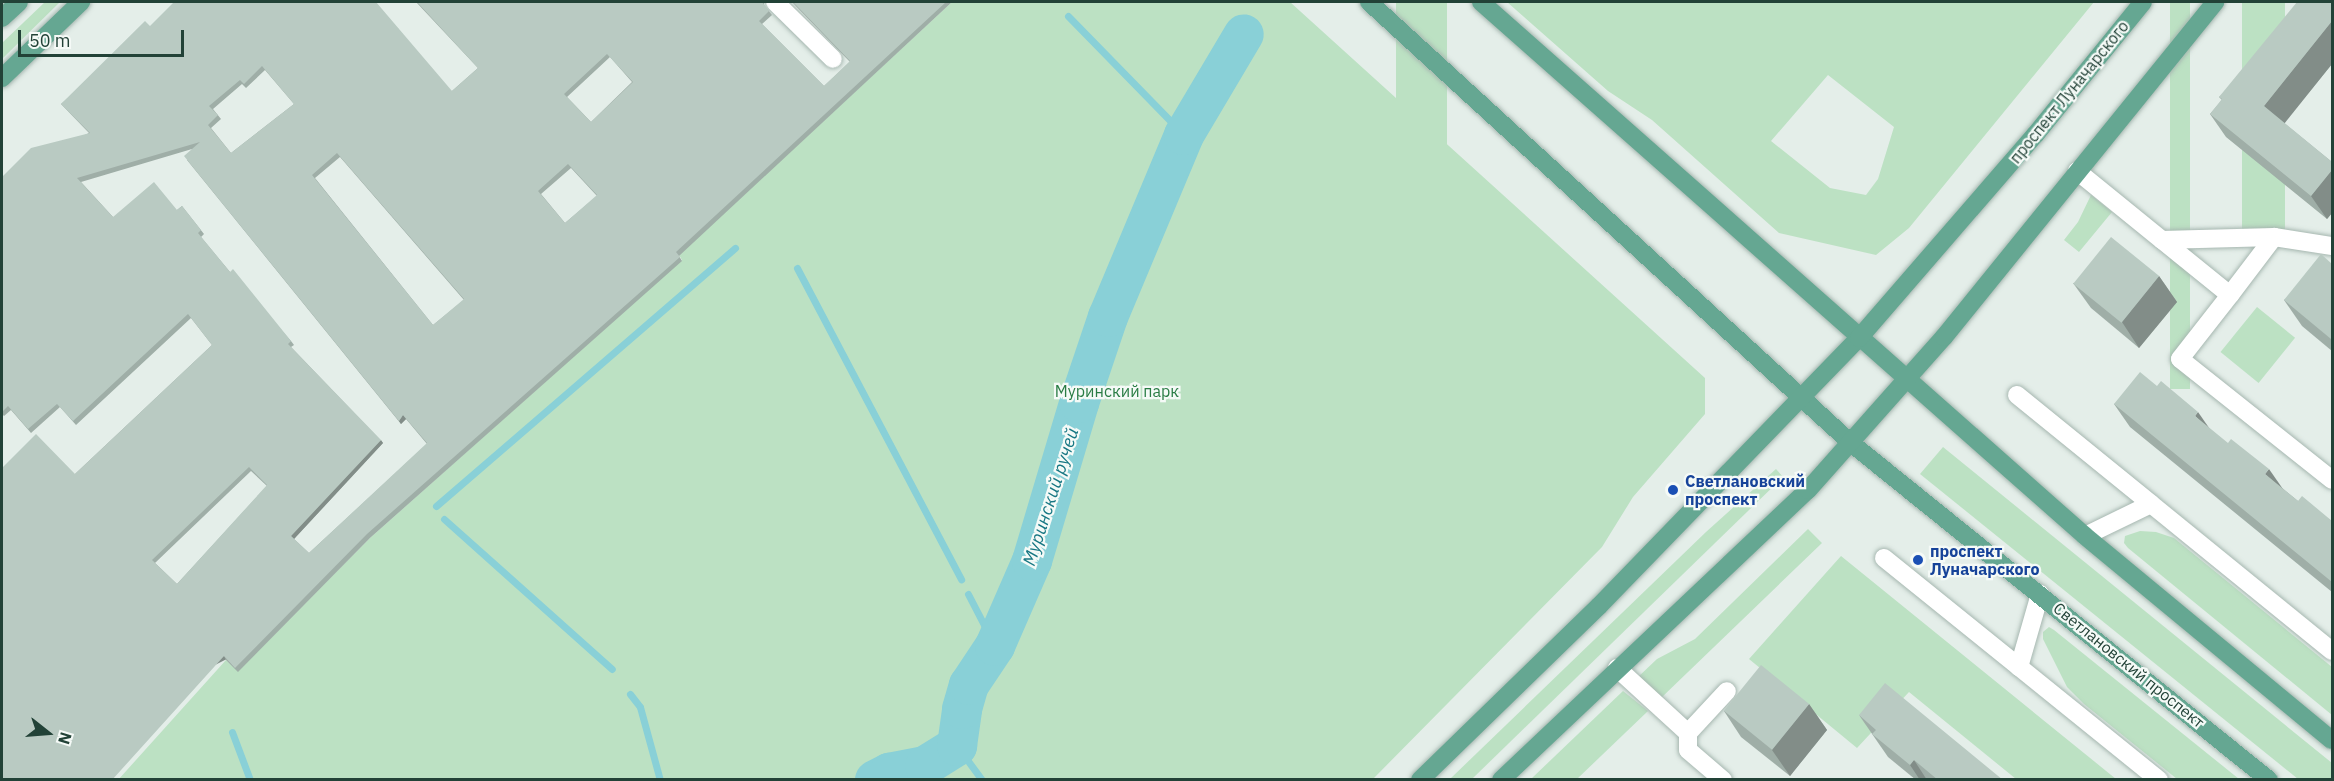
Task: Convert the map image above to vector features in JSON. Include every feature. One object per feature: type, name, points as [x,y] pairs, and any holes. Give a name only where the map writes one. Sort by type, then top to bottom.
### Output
[{"type":"main road","points":[[2,18],[19,2]]},
{"type":"main road","points":[[2,78],[81,2]]},
{"type":"main road","name":"Светлановский проспект","points":[[1369,2],[1851,443],[2269,780]]},
{"type":"main road","points":[[1481,2],[2085,536],[2332,740]]},
{"type":"main road","name":"проспект Луначарского","points":[[1420,780],[1599,606],[1860,338],[2035,135],[2143,2]]},
{"type":"main road","points":[[1501,780],[1617,668],[1783,514],[1851,443],[1907,381],[2215,2]]},
{"type":"street","points":[[775,2],[833,59]]},
{"type":"street","points":[[2077,171],[2230,295]]},
{"type":"street","points":[[2162,240],[2274,237],[2332,246]]},
{"type":"street","points":[[2274,237],[2180,359],[2332,480]]},
{"type":"street","points":[[2017,395],[2332,651]]},
{"type":"street","points":[[2085,536],[2151,504]]},
{"type":"street","points":[[1884,558],[2158,780]]},
{"type":"street","points":[[2019,667],[2040,594]]},
{"type":"street","points":[[1617,668],[1688,733]]},
{"type":"street","points":[[1723,780],[1688,750],[1688,733],[1727,691]]},
{"type":"green space","points":[[45,2],[60,2],[2,59],[2,43]]},
{"type":"green space","name":"Муринский парк","points":[[952,2],[1290,2],[1705,378],[1705,414],[1633,497],[1602,547],[1373,779],[118,780],[226,660],[238,671],[370,538],[682,260],[679,255]]},
{"type":"green space","points":[[1396,2],[1447,2],[1447,507],[1396,507]]},
{"type":"green space","points":[[1507,2],[2094,2],[1909,228],[1876,255],[1779,233],[1652,120],[1608,91]],"holes":[[[1828,75],[1894,127],[1878,179],[1866,195],[1830,188],[1771,141]]]},
{"type":"green space","points":[[2170,2],[2190,2],[2190,389],[2170,389]]},
{"type":"green space","points":[[2242,2],[2285,2],[2285,229],[2242,229]]},
{"type":"green space","points":[[2091,195],[2112,212],[2079,252],[2064,240],[2078,222]]},
{"type":"green space","points":[[2257,307],[2295,338],[2259,383],[2220,352]]},
{"type":"green space","points":[[1943,447],[2332,763],[2332,779],[2298,779],[1920,474]]},
{"type":"green space","points":[[1776,469],[1783,477],[1472,779],[1450,779],[1706,532]]},
{"type":"green space","points":[[1808,529],[1822,543],[1661,698],[1637,678],[1657,659],[1695,639]]},
{"type":"green space","points":[[2140,531],[2156,532],[2174,538],[2332,667],[2332,715],[2128,548],[2124,543],[2125,536]]},
{"type":"green space","points":[[1841,556],[2116,779],[2016,779],[1909,692],[1857,748],[1749,659]]},
{"type":"green space","points":[[2049,627],[2239,779],[2177,779],[2084,704],[2067,687],[2043,639],[2043,632]]},
{"type":"green space","points":[[1623,691],[1648,711],[1577,779],[1531,779]]},
{"type":"building","points":[[174,2],[376,2],[452,91],[478,68],[417,2],[762,2],[769,11],[759,21],[824,86],[850,61],[793,2],[946,2],[676,252],[680,257],[367,534],[235,668],[224,656],[112,780],[2,780],[2,468],[36,434],[75,474],[212,345],[188,314],[73,421],[57,404],[28,429],[8,406],[2,412],[2,177],[31,148],[90,133],[61,104],[145,21],[150,26]],"holes":[[[607,54],[633,82],[591,122],[564,94]],[[262,66],[294,104],[231,153],[208,125],[218,115],[209,106],[240,80],[244,84]],[[200,142],[184,156],[399,421],[403,415],[427,443],[309,553],[291,536],[381,440],[288,344],[291,341],[233,269],[230,272],[198,233],[201,230],[182,206],[177,210],[154,182],[113,217],[77,178]],[[337,153],[464,299],[433,325],[312,175]],[[568,164],[597,195],[565,223],[538,191]],[[249,467],[267,485],[177,584],[152,560]]]},
{"type":"building","points":[[2297,2],[2332,2],[2332,21],[2264,106],[2332,162],[2332,170],[2311,196],[2210,114],[2222,99],[2219,97]]},
{"type":"building","points":[[2111,237],[2159,276],[2121,323],[2073,284]]},
{"type":"building","points":[[2321,254],[2332,264],[2331,339],[2284,300]]},
{"type":"building","points":[[2140,372],[2157,386],[2161,381],[2198,412],[2195,416],[2228,443],[2231,439],[2269,469],[2265,474],[2298,501],[2302,496],[2332,521],[2332,582],[2114,404]]},
{"type":"building","points":[[1761,665],[1809,704],[1772,750],[1724,711]]},
{"type":"building","points":[[1885,683],[2003,780],[1938,780],[1914,760],[1910,765],[1872,734],[1876,730],[1859,715]]},
{"type":"waterway","points":[[1068,16],[1184,135]]},
{"type":"waterway","name":"Муринский ручей","points":[[875,780],[889,773],[925,766],[957,746],[962,709],[969,685],[995,646],[1032,561],[1079,403],[1108,317],[1184,135],[1244,34]]},
{"type":"waterway","points":[[436,506],[735,248]]},
{"type":"waterway","points":[[797,268],[961,579]]},
{"type":"waterway","points":[[444,519],[612,669]]},
{"type":"waterway","points":[[968,594],[995,646]]},
{"type":"waterway","points":[[630,694],[640,707],[660,780]]},
{"type":"waterway","points":[[232,732],[250,780]]},
{"type":"waterway","points":[[957,746],[982,780]]},
{"type":"place","name":"Светлановский проспект","points":[[1673,490]]},
{"type":"place","name":"проспект Луначарского","points":[[1918,560]]}]
